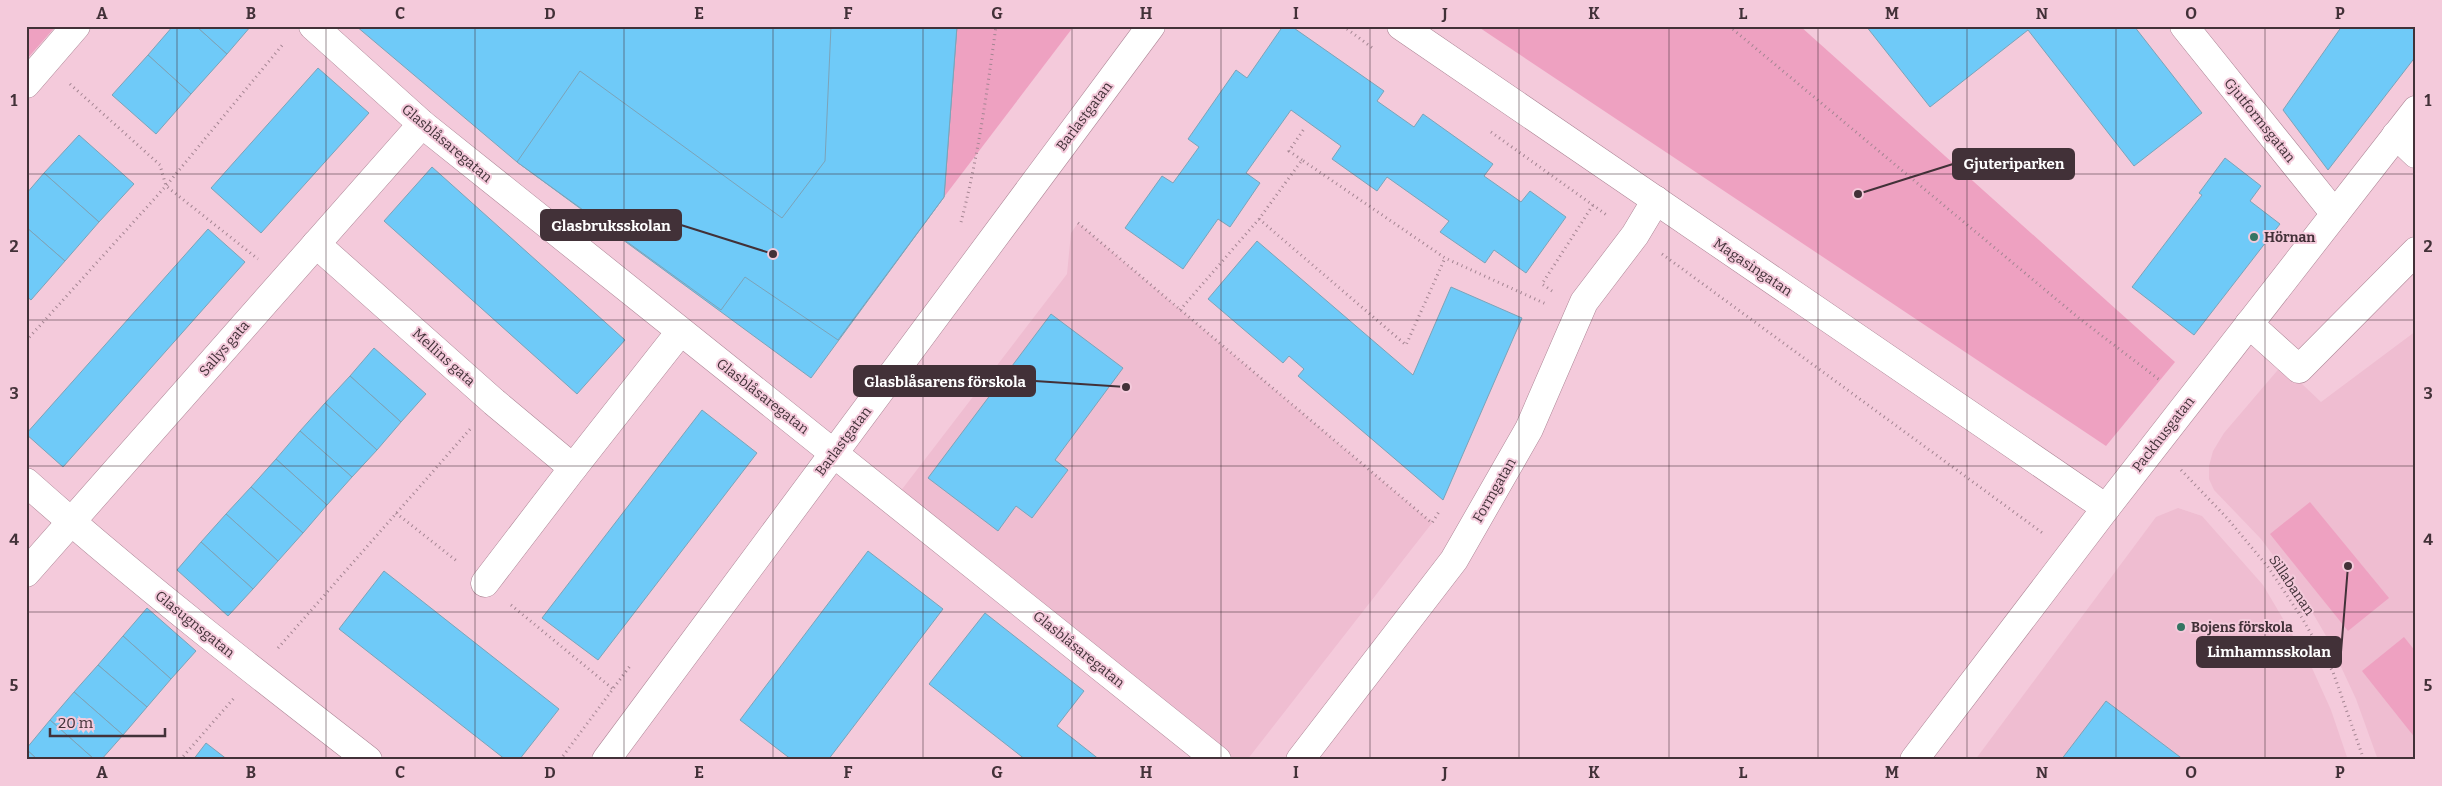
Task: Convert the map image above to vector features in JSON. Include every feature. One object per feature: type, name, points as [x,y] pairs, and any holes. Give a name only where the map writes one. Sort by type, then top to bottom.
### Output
[{"type":"street","points":[[33,76],[76,26]]},
{"type":"street","name":"Glasblåsaregatan","points":[[313,26],[422,124],[1217,760]]},
{"type":"street","name":"Barlastgatan","points":[[606,760],[1151,26]]},
{"type":"street","name":"Magasingatan","points":[[1401,26],[2106,508]]},
{"type":"street","name":"Gjutformsgatan","points":[[2184,26],[2335,214]]},
{"type":"street","name":"Packhusgatan","points":[[1914,760],[2071,553],[2416,110]]},
{"type":"street","name":"Sallys gata","points":[[26,573],[422,124]]},
{"type":"street","points":[[2396,135],[2416,154]]},
{"type":"street","name":"Formgatan","points":[[1300,760],[1454,560],[1529,429],[1570,303],[1584,302],[1635,235],[1656,200]]},
{"type":"street","name":"Mellins gata","points":[[316,244],[494,402],[573,468]]},
{"type":"street","points":[[2248,324],[2299,369],[2416,251]]},
{"type":"street","points":[[485,584],[680,332]]},
{"type":"street","name":"Glasugnsgatan","points":[[26,482],[71,522],[256,674],[368,760]]},
{"type":"path","points":[[959,230],[971,179],[996,26]]},
{"type":"path","points":[[1343,26],[1375,49]]},
{"type":"path","points":[[1729,26],[2080,319],[2188,402]]},
{"type":"path","points":[[26,341],[166,186],[285,41]]},
{"type":"path","points":[[33,76],[69,83],[160,164],[166,186],[284,280]]},
{"type":"path","points":[[1304,129],[1289,151],[1445,258],[1554,308],[1570,303]]},
{"type":"path","points":[[1488,130],[2071,553]]},
{"type":"path","points":[[1180,310],[1259,219],[1302,160]]},
{"type":"path","points":[[1570,303],[1542,284],[1593,205]]},
{"type":"path","points":[[1259,219],[1406,345],[1445,258]]},
{"type":"path","points":[[1078,223],[1432,523],[1442,507]]},
{"type":"path","points":[[180,760],[494,402]]},
{"type":"path","name":"Sillabanan","points":[[2181,470],[2227,518],[2268,567],[2302,618],[2333,672],[2364,760]]},
{"type":"shaded area","points":[[26,26],[56,26],[26,60]]},
{"type":"shaded area","points":[[957,26],[1074,26],[944,197]]},
{"type":"shaded area","points":[[1477,26],[1800,26],[2175,362],[2106,446]]},
{"type":"shaded area","points":[[1078,223],[1432,523],[1247,760],[1217,760],[893,501],[1067,274],[1071,233]]},
{"type":"shaded area","points":[[2416,331],[2416,760],[2378,760],[2356,699],[2329,641],[2301,593],[2261,539],[2214,490],[2209,479],[2209,466],[2213,451],[2224,433],[2282,365],[2321,402]]},
{"type":"shaded area","points":[[2310,502],[2389,598],[2348,631],[2270,534]]},
{"type":"shaded area","name":"Bojens förskola","points":[[2178,508],[2202,516],[2263,585],[2312,668],[2331,710],[2348,760],[1975,760],[2156,517]]},
{"type":"shaded area","points":[[2404,637],[2416,652],[2416,739],[2362,671]]},
{"type":"building","points":[[173,26],[196,26],[227,54],[191,94],[148,55]]},
{"type":"building","points":[[196,26],[251,26],[227,54]]},
{"type":"building","points":[[356,26],[957,26],[944,197],[811,378],[517,162]]},
{"type":"building","points":[[831,26],[957,26],[944,197],[838,340],[745,277],[721,310],[517,162],[580,71],[782,218],[825,161]]},
{"type":"building","points":[[1283,26],[1291,26],[1384,91],[1377,101],[1414,127],[1423,114],[1493,164],[1484,176],[1521,202],[1530,191],[1566,217],[1526,273],[1494,250],[1485,263],[1440,232],[1449,221],[1387,177],[1377,191],[1332,159],[1341,146],[1291,110],[1246,173],[1260,183],[1230,227],[1218,219],[1183,269],[1125,228],[1162,176],[1173,183],[1199,147],[1188,139],[1236,70],[1247,78]]},
{"type":"building","points":[[1866,26],[2134,26],[2202,113],[2134,166],[2028,30],[1930,107]]},
{"type":"building","points":[[2342,26],[2416,26],[2416,56],[2328,170],[2283,110]]},
{"type":"building","points":[[148,55],[191,94],[156,134],[112,95]]},
{"type":"building","points":[[318,68],[369,113],[261,233],[211,188]]},
{"type":"building","points":[[79,135],[134,184],[99,222],[44,173]]},
{"type":"building","points":[[2225,158],[2261,186],[2250,201],[2280,224],[2194,335],[2132,287],[2202,195],[2199,193]]},
{"type":"building","points":[[432,167],[625,340],[577,394],[384,221]]},
{"type":"building","points":[[44,173],[99,222],[65,261],[26,227],[26,194]]},
{"type":"building","points":[[26,227],[65,261],[31,300],[26,296]]},
{"type":"building","points":[[208,229],[245,262],[63,467],[26,434]]},
{"type":"building","points":[[1257,241],[1413,375],[1451,287],[1522,318],[1443,500],[1298,376],[1304,369],[1289,356],[1283,363],[1208,299]]},
{"type":"building","points":[[1051,314],[1123,368],[1055,460],[1068,470],[1032,518],[1016,506],[998,531],[928,478]]},
{"type":"building","points":[[374,348],[426,394],[401,422],[350,376]]},
{"type":"building","points":[[350,376],[401,422],[377,450],[325,403]]},
{"type":"building","points":[[325,403],[377,450],[352,477],[300,431]]},
{"type":"building","points":[[702,410],[757,453],[598,660],[542,618]]},
{"type":"building","points":[[300,431],[352,477],[327,505],[276,459]]},
{"type":"building","points":[[276,459],[327,505],[303,533],[251,487]]},
{"type":"building","points":[[251,487],[303,533],[278,561],[226,514]]},
{"type":"building","points":[[226,514],[278,561],[253,589],[201,542]]},
{"type":"building","points":[[201,542],[253,589],[228,616],[177,570]]},
{"type":"building","points":[[868,551],[943,609],[828,760],[792,760],[740,720]]},
{"type":"building","points":[[384,571],[559,709],[519,760],[506,760],[339,629]]},
{"type":"building","points":[[147,608],[196,651],[171,679],[123,636]]},
{"type":"building","points":[[985,613],[1084,691],[1057,726],[1100,760],[1026,760],[929,684]]},
{"type":"building","points":[[123,636],[171,679],[147,707],[98,665]]},
{"type":"building","points":[[98,665],[147,707],[123,735],[74,692]]},
{"type":"building","points":[[74,692],[123,735],[101,760],[95,760],[50,720]]},
{"type":"building","points":[[2106,701],[2184,760],[2061,760]]},
{"type":"building","points":[[50,720],[95,760],[38,760],[26,749]]},
{"type":"building","points":[[206,743],[228,760],[193,760]]},
{"type":"building","points":[[26,749],[38,760],[26,760]]},
{"type":"place","name":"Gjuteriparken","points":[[1858,194]]},
{"type":"place","name":"Hörnan","points":[[2254,237]]},
{"type":"place","name":"Glasbruksskolan","points":[[773,254]]},
{"type":"place","name":"Glasblåsarens förskola","points":[[1126,387]]},
{"type":"place","name":"Limhamnsskolan","points":[[2348,566]]},
{"type":"place","name":"Bojens förskola","points":[[2181,627]]}]
